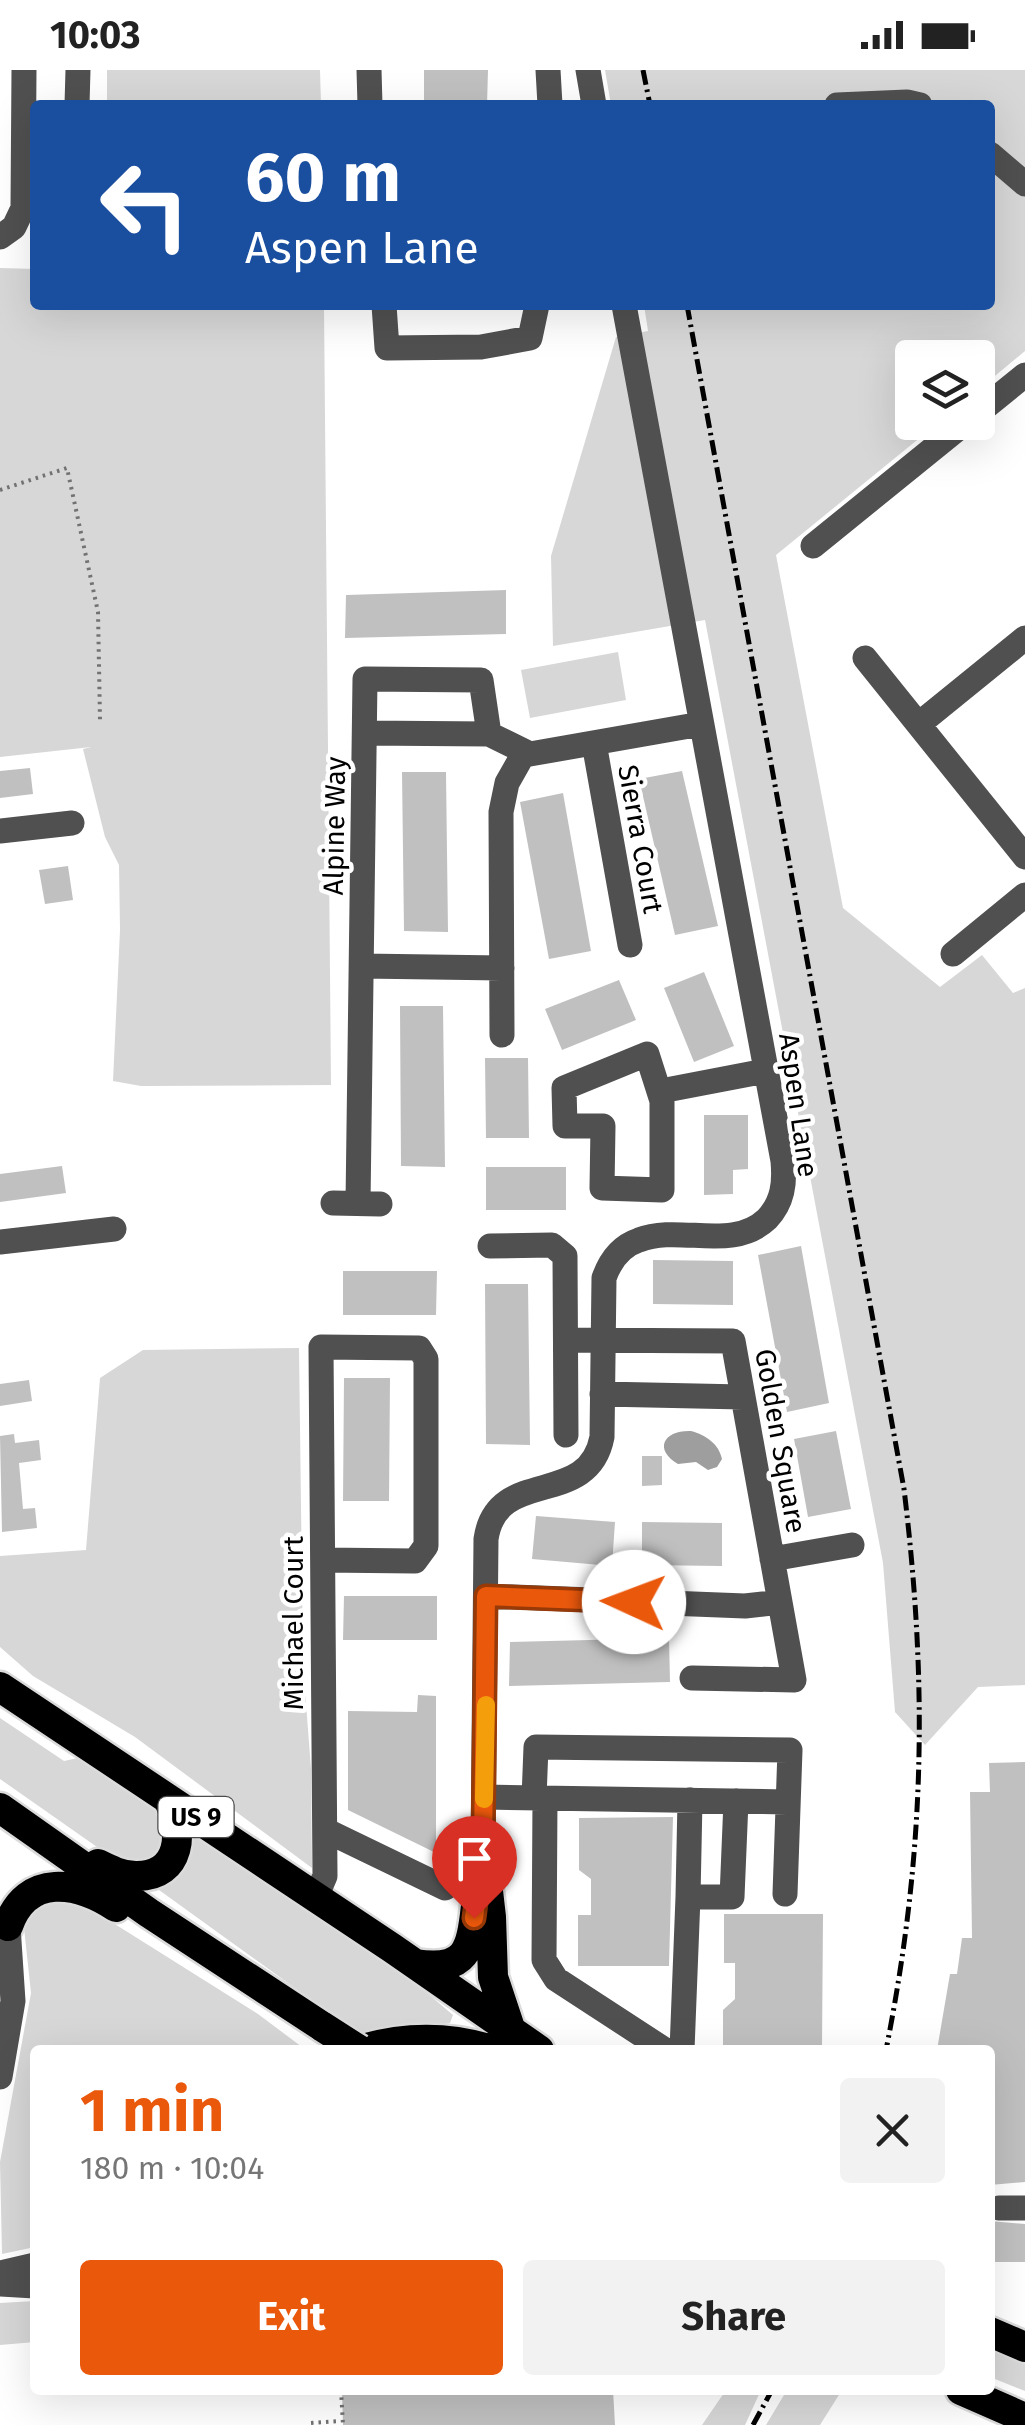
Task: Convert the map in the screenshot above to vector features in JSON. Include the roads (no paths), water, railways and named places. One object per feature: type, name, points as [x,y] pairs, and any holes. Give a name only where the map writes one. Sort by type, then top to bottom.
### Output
[{"type":"highway","name":"US 9","points":[[0,1687],[415,1964],[502,2040]]},
{"type":"highway","points":[[49,1843],[118,1873],[154,1873],[172,1857],[178,1842],[178,1824],[168,1799]]},
{"type":"highway","points":[[0,1808],[212,1955],[351,2045]]},
{"type":"highway","points":[[415,1964],[434,1967],[453,1963],[471,1944],[483,1848]]},
{"type":"highway","points":[[390,2045],[420,2040],[502,2040],[483,1848]]},
{"type":"highway","points":[[0,1888],[8,1926]]},
{"type":"highway","points":[[8,1926],[24,1898],[46,1888],[70,1888],[92,1893],[132,1918],[212,1955]]},
{"type":"highway","points":[[995,2320],[1025,2332]]},
{"type":"highway","points":[[995,2334],[1025,2347]]},
{"type":"highway","points":[[972,2395],[1025,2418]]},
{"type":"street","points":[[0,237],[20,219],[29,181],[24,70]]},
{"type":"street","points":[[77,100],[78,70]]},
{"type":"street","points":[[369,70],[370,100]]},
{"type":"street","points":[[548,70],[550,100]]},
{"type":"street","points":[[588,70],[593,100]]},
{"type":"street","points":[[995,158],[1025,184]]},
{"type":"street","points":[[384,310],[387,348],[481,346],[530,338],[536,310]]},
{"type":"street","name":"Aspen Lane","points":[[483,1848],[486,1539],[491,1520],[505,1503],[523,1491],[562,1484],[589,1466],[602,1437],[604,1278],[613,1260],[628,1245],[648,1237],[743,1233],[762,1223],[777,1207],[784,1174],[625,310]]},
{"type":"street","points":[[995,399],[1025,375]]},
{"type":"street","points":[[814,546],[944,440]]},
{"type":"street","points":[[919,724],[1025,638]]},
{"type":"street","points":[[865,658],[1025,857]]},
{"type":"street","points":[[365,734],[366,679],[481,680],[488,734]]},
{"type":"street","points":[[502,1036],[502,802],[524,753],[701,724]]},
{"type":"street","name":"Alpine Way","points":[[357,1203],[365,734],[488,734],[524,753]]},
{"type":"street","name":"Sierra Court","points":[[594,743],[630,945]]},
{"type":"street","points":[[0,831],[72,823]]},
{"type":"street","points":[[953,954],[1025,896]]},
{"type":"street","points":[[362,966],[502,968]]},
{"type":"street","points":[[646,1054],[661,1091],[662,1190],[602,1188],[603,1126],[565,1126],[564,1088],[646,1054]]},
{"type":"street","points":[[661,1091],[766,1072]]},
{"type":"street","points":[[0,1242],[114,1230]]},
{"type":"street","points":[[490,1246],[552,1245],[562,1250],[566,1262],[566,1435]]},
{"type":"street","points":[[566,1340],[602,1341]]},
{"type":"street","name":"Golden Square","points":[[602,1341],[733,1341],[794,1680],[692,1678]]},
{"type":"street","name":"Michael Court","points":[[316,1897],[325,1876],[321,1347],[419,1348],[426,1359],[426,1546],[415,1560],[323,1560]]},
{"type":"street","points":[[602,1394],[743,1396]]},
{"type":"street","points":[[772,1559],[852,1546]]},
{"type":"street","points":[[486,1596],[745,1606],[780,1602]]},
{"type":"street","points":[[657,2045],[556,1979],[544,1960],[536,1747],[790,1750],[785,1894]]},
{"type":"street","points":[[484,1797],[787,1802]]},
{"type":"street","points":[[682,2045],[690,1800]]},
{"type":"street","points":[[688,1897],[732,1896],[736,1801]]},
{"type":"street","points":[[325,1830],[444,1888]]},
{"type":"street","points":[[0,2076],[14,2001],[8,1926]]},
{"type":"street","points":[[0,2273],[30,2266]]},
{"type":"street","points":[[0,2284],[30,2286]]},
{"type":"railway","points":[[643,70],[649,100]]},
{"type":"railway","points":[[688,310],[904,1489],[917,1633],[919,1770],[909,1908],[887,2045]]},
{"type":"railway","points":[[753,2425],[769,2395]]}]
